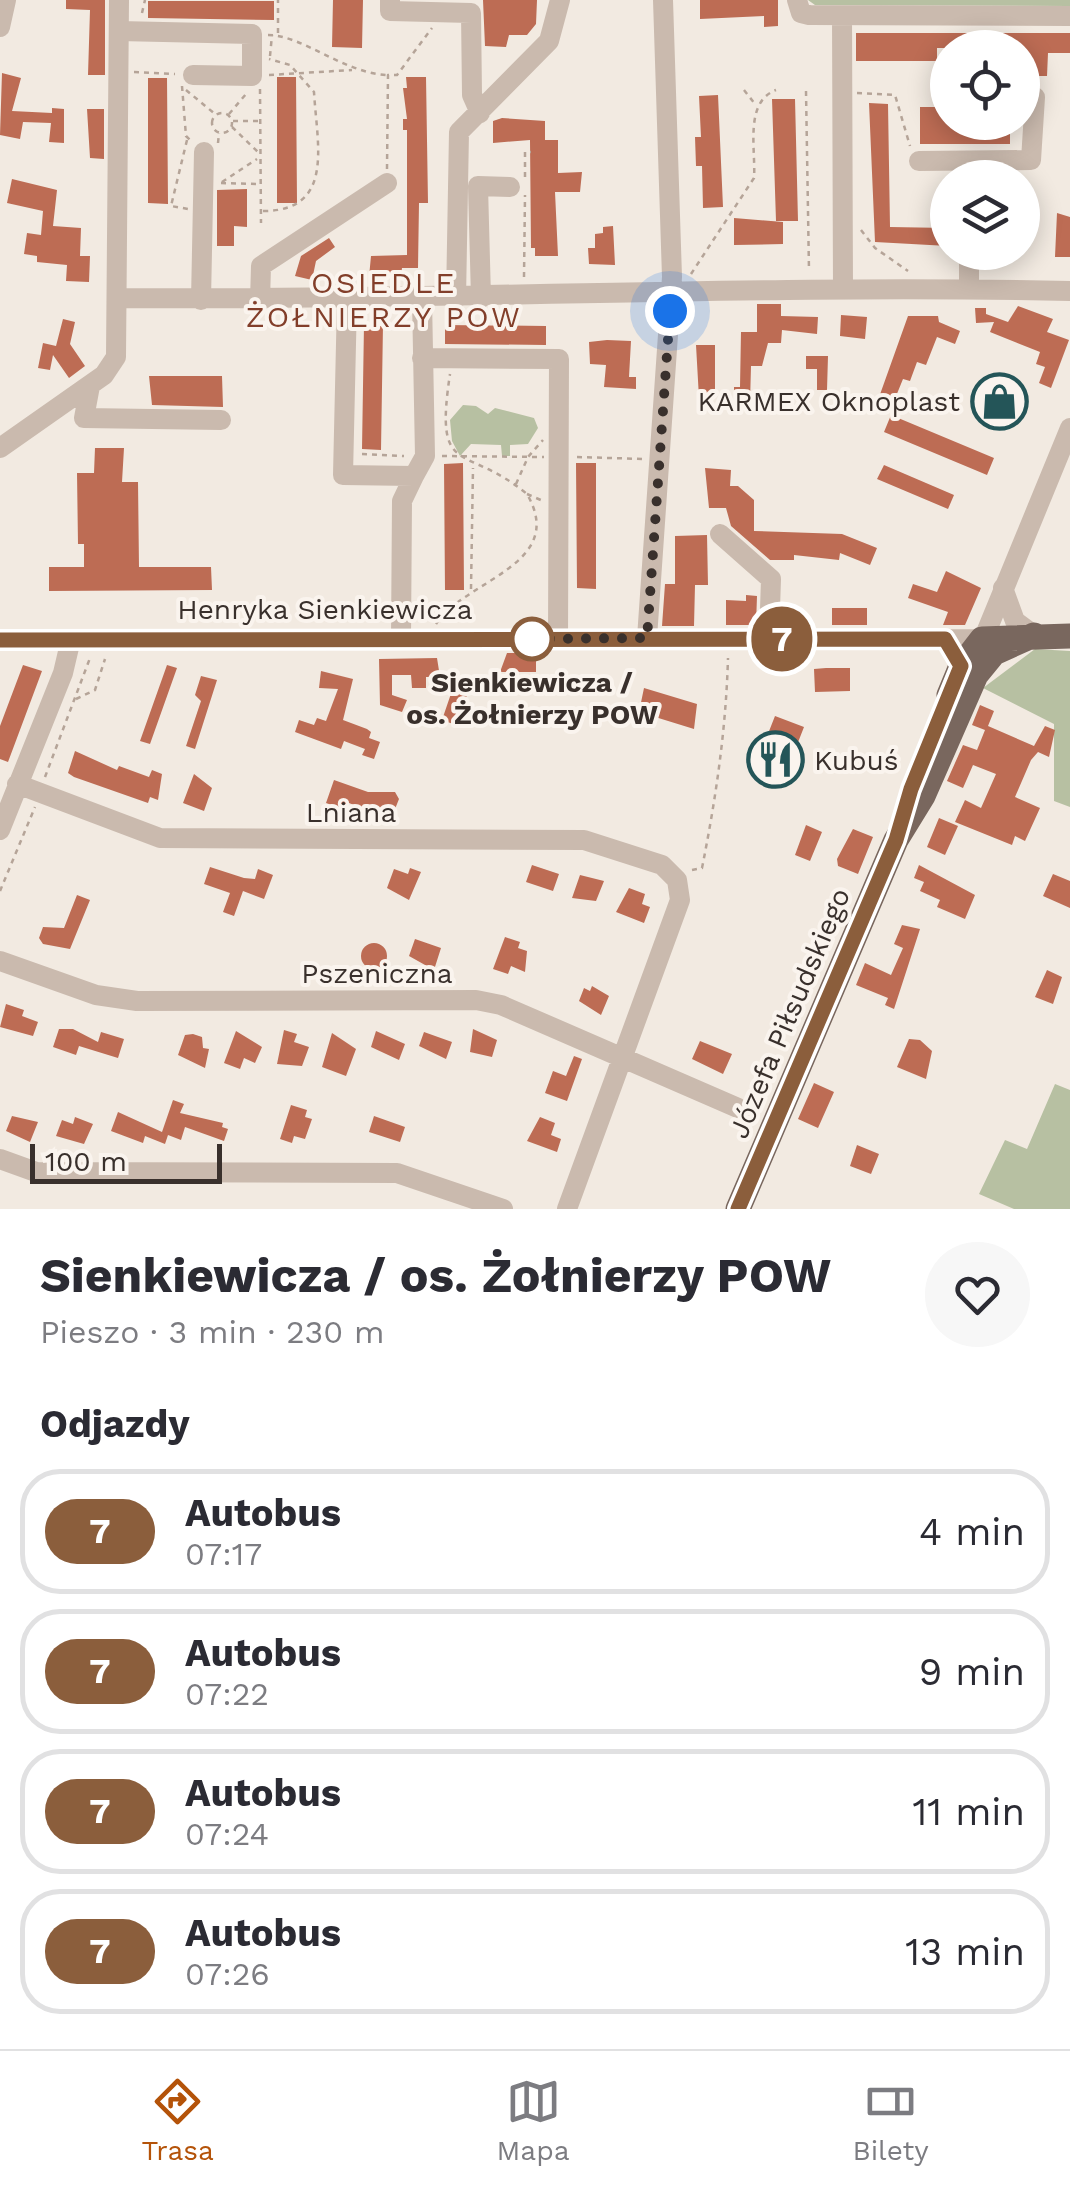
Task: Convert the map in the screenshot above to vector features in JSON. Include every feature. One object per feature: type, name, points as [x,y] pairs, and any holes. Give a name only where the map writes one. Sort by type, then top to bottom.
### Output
[{"type":"main road","points":[[966,674],[994,653],[1034,635]]},
{"type":"main road","name":"Henryka Sienkiewicza","points":[[982,639],[1070,636]]},
{"type":"main road","name":"Józefa Piłsudskiego","points":[[738,1209],[896,840],[923,796],[982,639]]},
{"type":"street","points":[[0,27],[6,0]]},
{"type":"street","points":[[0,448],[90,386],[116,357],[119,0]]},
{"type":"street","points":[[390,0],[390,10],[472,12],[472,95],[480,113]]},
{"type":"street","points":[[456,299],[457,142],[463,125],[480,113],[549,41],[560,0]]},
{"type":"street","points":[[647,638],[672,292],[663,0]]},
{"type":"street","points":[[797,0],[802,13],[842,16],[1070,16]]},
{"type":"street","points":[[842,16],[843,288]]},
{"type":"street","points":[[119,31],[267,35],[252,76],[187,81]]},
{"type":"street","points":[[198,144],[203,208],[201,300]]},
{"type":"street","points":[[919,161],[930,163]]},
{"type":"street","points":[[260,301],[261,266],[387,182]]},
{"type":"street","points":[[481,298],[478,186],[510,187]]},
{"type":"street","points":[[969,270],[969,289]]},
{"type":"street","points":[[119,298],[422,300],[843,288],[1070,291]]},
{"type":"street","points":[[347,300],[343,475],[414,476]]},
{"type":"street","points":[[402,638],[402,501],[425,456],[422,300]]},
{"type":"street","points":[[422,358],[559,359],[558,638]]},
{"type":"street","points":[[90,386],[84,418],[221,420]]},
{"type":"street","name":"Józefa Piłsudskiego","points":[[982,639],[1070,428]]},
{"type":"street","points":[[720,534],[771,579],[769,639]]},
{"type":"street","points":[[1003,588],[1016,621],[1034,635]]},
{"type":"street","points":[[0,830],[72,639]]},
{"type":"street","points":[[945,639],[966,674]]},
{"type":"street","name":"Henryka Sienkiewicza","points":[[0,640],[982,639]]},
{"type":"street","name":"Lniana","points":[[17,784],[160,838],[573,839],[666,869]]},
{"type":"street","points":[[567,1209],[676,913],[679,888],[666,869]]},
{"type":"street","name":"Pszeniczna","points":[[0,961],[96,995],[137,1001],[476,1000],[501,1005],[738,1108]]},
{"type":"street","points":[[0,1159],[36,1172],[397,1173],[503,1209]]},
{"type":"path","points":[[264,75],[270,58],[267,35],[278,0]]},
{"type":"path","points":[[267,35],[352,70],[397,75],[436,23],[436,12]]},
{"type":"path","points":[[261,210],[296,207],[307,199],[315,183],[314,92],[300,74],[270,58]]},
{"type":"path","points":[[261,222],[260,75],[352,70]]},
{"type":"path","points":[[132,72],[182,74],[216,115],[228,116]]},
{"type":"path","points":[[387,182],[388,76]]},
{"type":"path","points":[[187,81],[198,144],[171,206],[203,208]]},
{"type":"path","points":[[228,116],[247,93],[260,90]]},
{"type":"path","points":[[744,90],[756,106]]},
{"type":"path","points":[[690,275],[754,178],[756,106],[764,95],[776,90]]},
{"type":"path","points":[[806,91],[809,271]]},
{"type":"path","points":[[844,93],[895,95],[912,153],[919,153],[919,161]]},
{"type":"path","points":[[216,115],[212,124],[220,133]]},
{"type":"path","points":[[228,116],[259,155]]},
{"type":"path","points":[[198,144],[219,143],[220,133],[231,124],[260,121]]},
{"type":"path","points":[[524,284],[525,152],[531,152]]},
{"type":"path","points":[[259,155],[221,183],[260,184]]},
{"type":"path","points":[[854,221],[875,248],[908,271]]},
{"type":"path","points":[[433,630],[470,591],[532,551],[536,531],[527,494],[458,456],[443,426],[452,358]]},
{"type":"path","points":[[353,454],[659,460]]},
{"type":"path","points":[[470,591],[472,466]]},
{"type":"path","points":[[76,699],[95,690],[108,648]]},
{"type":"path","points":[[666,869],[702,868],[726,714],[728,648]]},
{"type":"path","points":[[44,789],[88,660],[98,652]]},
{"type":"path","points":[[0,891],[25,822],[40,800]]},
{"type":"green space","points":[[808,0],[1070,0],[1070,6],[815,5]]},
{"type":"green space","points":[[463,405],[476,406],[488,414],[495,408],[534,418],[538,428],[528,444],[510,445],[510,456],[502,456],[501,445],[471,444],[460,456],[452,441],[450,420]]},
{"type":"green space","points":[[1035,649],[1070,651],[1070,807],[1054,801],[1054,724],[983,688]]},
{"type":"green space","points":[[1055,1084],[1070,1090],[1070,1209],[1014,1209],[979,1194],[1005,1140],[1027,1149]]},
{"type":"building","points":[[66,0],[105,0],[105,75],[88,75],[90,10],[66,9]]},
{"type":"building","points":[[333,0],[363,0],[362,48],[332,47]]},
{"type":"building","points":[[483,0],[537,0],[536,24],[527,35],[509,35],[506,47],[485,46]]},
{"type":"building","points":[[700,0],[778,0],[778,26],[764,27],[764,16],[700,19]]},
{"type":"building","points":[[148,1],[274,1],[274,20],[148,18]]},
{"type":"building","points":[[856,33],[930,33],[930,61],[856,61]]},
{"type":"building","points":[[1040,33],[1070,33],[1070,53],[1048,53],[1047,76],[1040,76]]},
{"type":"building","points":[[2,73],[21,78],[12,111],[52,113],[52,108],[64,109],[64,143],[49,142],[51,123],[23,122],[20,139],[0,135]]},
{"type":"building","points":[[277,77],[296,77],[297,203],[277,203]]},
{"type":"building","points":[[406,77],[426,77],[428,203],[419,203],[418,268],[402,268],[401,276],[369,277],[371,256],[407,255],[407,130],[403,130],[403,119],[407,119],[403,88],[407,88]]},
{"type":"building","points":[[148,78],[167,78],[168,204],[148,203]]},
{"type":"building","points":[[718,95],[723,207],[703,208],[702,166],[696,166],[695,137],[701,137],[699,96]]},
{"type":"building","points":[[772,99],[795,99],[798,221],[776,221]]},
{"type":"building","points":[[869,103],[888,104],[890,227],[930,228],[930,245],[875,242]]},
{"type":"building","points":[[920,107],[930,107],[930,140],[1010,140],[1010,144],[920,144]]},
{"type":"building","points":[[87,109],[104,109],[104,159],[90,158]]},
{"type":"building","points":[[493,121],[545,121],[545,140],[558,140],[558,173],[582,172],[580,192],[555,192],[558,256],[535,256],[535,248],[531,248],[530,140],[493,143]]},
{"type":"building","points":[[12,179],[57,190],[53,226],[81,228],[80,256],[90,256],[89,282],[66,281],[67,265],[37,262],[37,256],[24,254],[27,233],[41,235],[43,211],[7,203]]},
{"type":"building","points":[[247,189],[247,227],[234,226],[234,246],[217,246],[217,190]]},
{"type":"building","points":[[1057,213],[1070,217],[1070,257],[1055,257]]},
{"type":"building","points":[[734,218],[783,222],[783,244],[734,245]]},
{"type":"building","points":[[613,226],[615,265],[589,264],[588,248],[595,248],[595,234],[603,233],[603,227]]},
{"type":"building","points":[[329,238],[335,247],[316,261],[312,280],[295,276],[301,256]]},
{"type":"building","points":[[757,304],[781,304],[781,316],[818,317],[817,334],[782,330],[781,343],[768,343],[762,366],[751,366],[750,403],[734,402],[734,387],[740,387],[741,332],[757,332]]},
{"type":"building","points":[[1018,306],[1053,319],[1047,332],[1069,340],[1051,388],[1039,383],[1045,367],[1036,364],[1040,352],[990,332],[994,322],[976,323],[975,308],[986,308],[986,314],[1008,322]]},
{"type":"building","points":[[841,315],[867,317],[865,339],[840,336]]},
{"type":"building","points":[[908,316],[938,316],[939,322],[960,331],[955,344],[937,337],[926,365],[917,362],[910,381],[903,379],[892,406],[878,400]]},
{"type":"building","points":[[63,319],[75,322],[70,344],[85,366],[69,378],[53,355],[50,370],[38,368],[43,343],[56,346]]},
{"type":"building","points":[[364,324],[383,324],[381,450],[362,449]]},
{"type":"building","points":[[445,325],[546,326],[546,345],[445,344]]},
{"type":"building","points":[[631,341],[629,377],[636,377],[636,389],[604,387],[606,365],[590,364],[589,342]]},
{"type":"building","points":[[696,345],[715,345],[715,398],[699,398]]},
{"type":"building","points":[[806,356],[828,356],[827,390],[817,390],[817,369],[806,369]]},
{"type":"building","points":[[149,376],[222,376],[223,407],[152,405]]},
{"type":"building","name":"KARMEX Oknoplast","points":[[995,380],[1016,389],[1003,422],[982,413]]},
{"type":"building","points":[[891,415],[994,458],[987,475],[884,432]]},
{"type":"building","points":[[95,448],[124,448],[122,482],[138,482],[139,567],[211,567],[212,590],[49,591],[49,567],[84,567],[84,544],[78,544],[77,473],[94,473]]},
{"type":"building","points":[[463,463],[464,590],[445,590],[444,464]]},
{"type":"building","points":[[576,463],[596,463],[596,589],[577,588]]},
{"type":"building","points":[[884,465],[954,495],[948,509],[877,479]]},
{"type":"building","points":[[705,468],[731,470],[730,486],[738,486],[754,500],[754,531],[842,534],[877,548],[870,565],[840,553],[839,560],[794,555],[794,560],[770,560],[731,526],[726,508],[709,508]]},
{"type":"building","points":[[707,535],[708,585],[695,585],[694,626],[662,626],[665,584],[675,584],[675,536]]},
{"type":"building","points":[[946,571],[981,588],[965,625],[943,625],[948,612],[908,598],[913,584],[937,592]]},
{"type":"building","points":[[746,595],[757,596],[756,625],[726,625],[726,600],[746,601]]},
{"type":"building","points":[[832,608],[867,608],[867,625],[832,625]]},
{"type":"building","points":[[507,653],[536,653],[536,672],[500,672]]},
{"type":"building","points":[[437,658],[440,677],[426,677],[426,688],[412,688],[411,675],[392,675],[392,695],[407,700],[402,712],[380,705],[379,659]]},
{"type":"building","points":[[23,665],[42,671],[8,762],[0,759],[0,726]]},
{"type":"building","points":[[167,665],[177,668],[150,744],[140,741]]},
{"type":"building","points":[[850,668],[850,691],[815,692],[814,669]]},
{"type":"building","points":[[321,671],[353,679],[343,720],[367,729],[371,732],[369,738],[380,742],[374,759],[362,755],[365,749],[344,741],[341,749],[295,732],[299,720],[314,725],[317,718],[326,721],[338,689],[319,688]]},
{"type":"building","points":[[201,676],[217,680],[195,749],[186,746],[201,701],[195,695]]},
{"type":"building","points":[[456,679],[471,684],[456,725],[442,720]]},
{"type":"building","points":[[644,688],[697,704],[694,729],[639,712]]},
{"type":"building","points":[[980,705],[994,711],[988,726],[1034,746],[1045,726],[1055,730],[1049,757],[1038,752],[1031,760],[1015,797],[1040,808],[1025,841],[1015,836],[1012,845],[955,822],[965,800],[981,808],[996,774],[973,765],[963,788],[947,781],[963,745],[977,750],[985,730],[972,725]]},
{"type":"building","name":"Kubuś","points":[[775,716],[804,727],[781,786],[753,772]]},
{"type":"building","points":[[75,751],[117,770],[119,766],[149,777],[152,770],[162,774],[158,800],[150,797],[148,803],[74,777],[68,773]]},
{"type":"building","points":[[194,774],[212,788],[204,811],[183,803]]},
{"type":"building","points":[[334,780],[368,792],[395,792],[399,799],[393,814],[373,806],[371,812],[349,803],[346,810],[326,803]]},
{"type":"building","points":[[939,818],[958,826],[945,855],[927,847]]},
{"type":"building","points":[[806,825],[822,832],[810,861],[795,855]]},
{"type":"building","points":[[853,829],[873,837],[858,874],[838,866],[837,859]]},
{"type":"building","points":[[532,865],[559,874],[553,891],[526,882]]},
{"type":"building","points":[[919,865],[975,895],[965,919],[937,907],[940,900],[920,891],[924,882],[914,878]]},
{"type":"building","points":[[210,867],[244,878],[255,879],[258,869],[273,875],[264,899],[243,891],[234,916],[223,912],[230,893],[204,884]]},
{"type":"building","points":[[410,868],[421,872],[409,900],[387,888],[394,869],[408,874]]},
{"type":"building","points":[[1053,874],[1070,881],[1070,908],[1043,896]]},
{"type":"building","points":[[580,875],[604,881],[596,901],[572,898]]},
{"type":"building","points":[[629,888],[645,894],[642,904],[650,907],[644,923],[616,912]]},
{"type":"building","points":[[77,895],[90,900],[70,949],[43,944],[39,938],[43,927],[64,928]]},
{"type":"building","points":[[902,925],[920,929],[894,1009],[885,1005],[888,998],[856,985],[865,963],[891,975],[903,948],[894,944]]},
{"type":"building","points":[[505,937],[520,942],[518,948],[527,951],[525,972],[511,966],[508,974],[493,969]]},
{"type":"building","points":[[415,939],[441,948],[434,970],[409,956]]},
{"type":"building","points":[[374,943],[383,947],[387,956],[383,965],[374,969],[365,965],[361,956],[365,947]]},
{"type":"building","points":[[1047,970],[1062,977],[1053,1004],[1035,997]]},
{"type":"building","points":[[592,986],[609,996],[601,1015],[579,1001],[584,988],[590,991]]},
{"type":"building","points":[[6,1004],[24,1010],[22,1016],[38,1022],[33,1036],[0,1027]]},
{"type":"building","points":[[59,1029],[73,1029],[98,1042],[101,1032],[124,1039],[118,1058],[79,1046],[76,1055],[53,1047]]},
{"type":"building","points":[[473,1029],[497,1040],[492,1057],[470,1052]]},
{"type":"building","points":[[284,1030],[297,1034],[294,1042],[309,1047],[302,1066],[277,1064]]},
{"type":"building","points":[[236,1031],[262,1047],[255,1063],[244,1058],[240,1069],[224,1063]]},
{"type":"building","points":[[376,1031],[405,1044],[399,1060],[371,1047]]},
{"type":"building","points":[[424,1032],[452,1042],[446,1059],[419,1046]]},
{"type":"building","points":[[332,1033],[356,1049],[346,1076],[322,1067]]},
{"type":"building","points":[[185,1035],[202,1037],[203,1048],[209,1049],[205,1068],[178,1055]]},
{"type":"building","points":[[909,1039],[920,1040],[932,1051],[926,1079],[897,1067]]},
{"type":"building","points":[[700,1041],[732,1054],[723,1074],[692,1059]]},
{"type":"building","points":[[574,1056],[582,1059],[567,1101],[545,1093],[553,1071],[566,1076]]},
{"type":"building","points":[[814,1083],[834,1092],[818,1128],[798,1119]]},
{"type":"building","points":[[173,1100],[184,1104],[180,1113],[223,1123],[222,1127],[228,1129],[224,1141],[185,1127],[181,1140],[168,1135],[165,1144],[145,1136],[143,1143],[111,1131],[118,1112],[162,1132]]},
{"type":"building","points":[[291,1105],[307,1110],[305,1117],[312,1119],[305,1139],[294,1136],[292,1143],[280,1139]]},
{"type":"building","points":[[12,1116],[38,1122],[30,1142],[6,1131]]},
{"type":"building","points":[[374,1116],[405,1127],[400,1142],[369,1132]]},
{"type":"building","points":[[75,1117],[93,1124],[84,1144],[56,1136],[62,1120],[73,1124]]},
{"type":"building","points":[[540,1117],[555,1123],[551,1135],[561,1139],[557,1152],[527,1141]]},
{"type":"building","points":[[857,1145],[879,1154],[871,1174],[850,1166]]},
{"type":"bus line","name":"7","points":[[0,640],[945,639],[961,666],[911,789],[896,840],[738,1209]]},
{"type":"place","name":"KARMEX Oknoplast","points":[[999,401]]},
{"type":"place","name":"Sienkiewicza / os. Żołnierzy POW","points":[[532,639]]},
{"type":"place","name":"Kubuś","points":[[775,760]]},
{"type":"district","name":"OSIEDLE ŻOŁNIERZY POW","points":[[384,300]]},
{"type":"route","points":[[532,639],[647,638],[670,311]]}]
